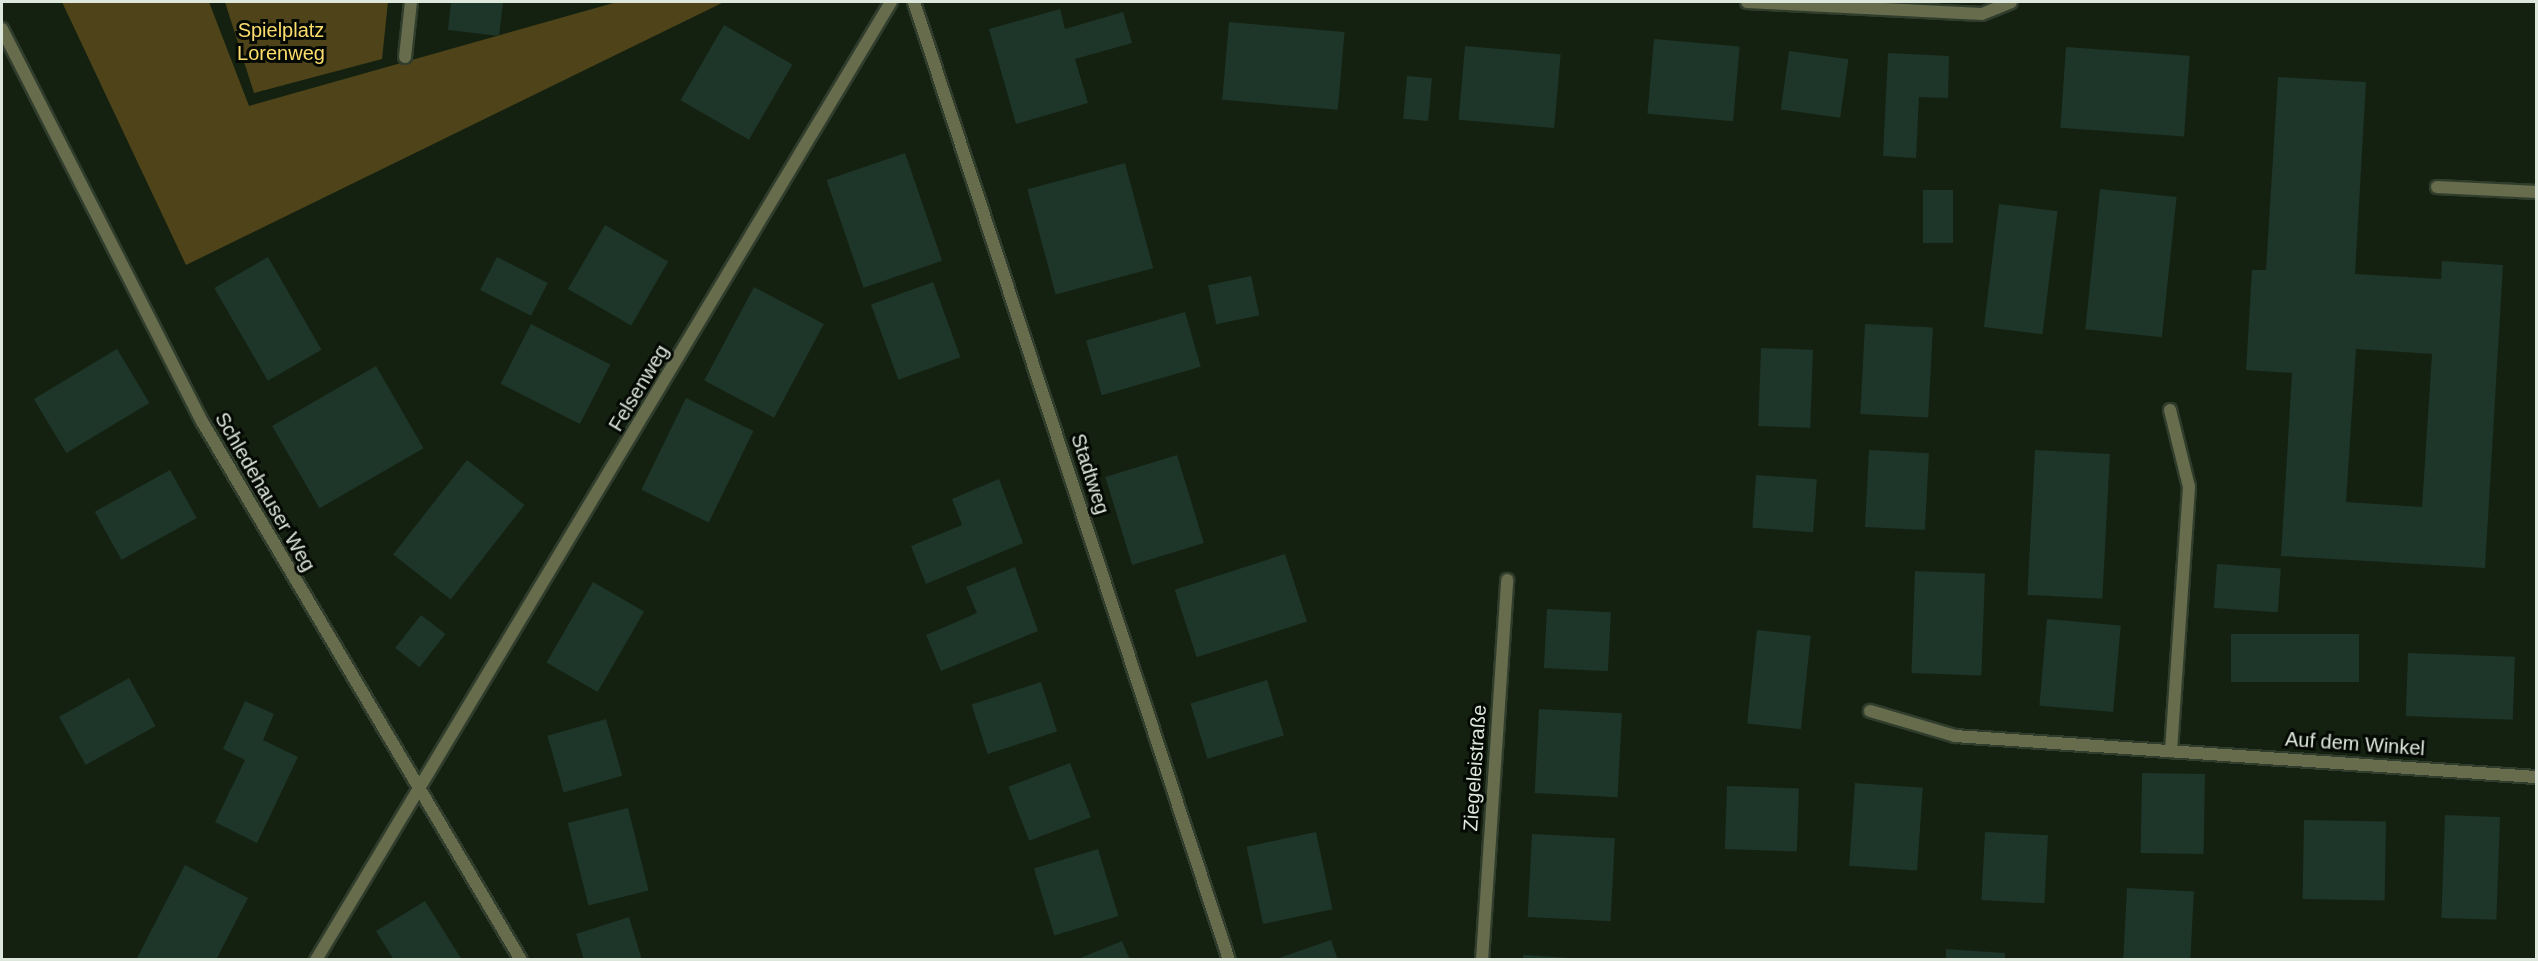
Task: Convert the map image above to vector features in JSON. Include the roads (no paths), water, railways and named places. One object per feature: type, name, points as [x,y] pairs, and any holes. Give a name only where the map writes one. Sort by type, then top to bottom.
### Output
[{"type":"street","points":[[405,57],[411,2]]},
{"type":"street","name":"Felsenweg","points":[[316,960],[891,2]]},
{"type":"street","name":"Stadtweg","points":[[914,2],[1229,960]]},
{"type":"street","points":[[1747,2],[1982,14],[2011,2]]},
{"type":"street","name":"Schledehauser Weg","points":[[2,29],[186,393],[418,793],[521,960]]},
{"type":"street","points":[[2437,187],[2536,192]]},
{"type":"street","points":[[2170,410],[2189,487],[2171,751]]},
{"type":"street","name":"Ziegeleistraße","points":[[1482,960],[1508,579]]},
{"type":"street","name":"Auf dem Winkel","points":[[1870,711],[1955,736],[2536,777]]},
{"type":"park label","name":"Spielplatz Lorenweg","points":[[281,42]]}]
